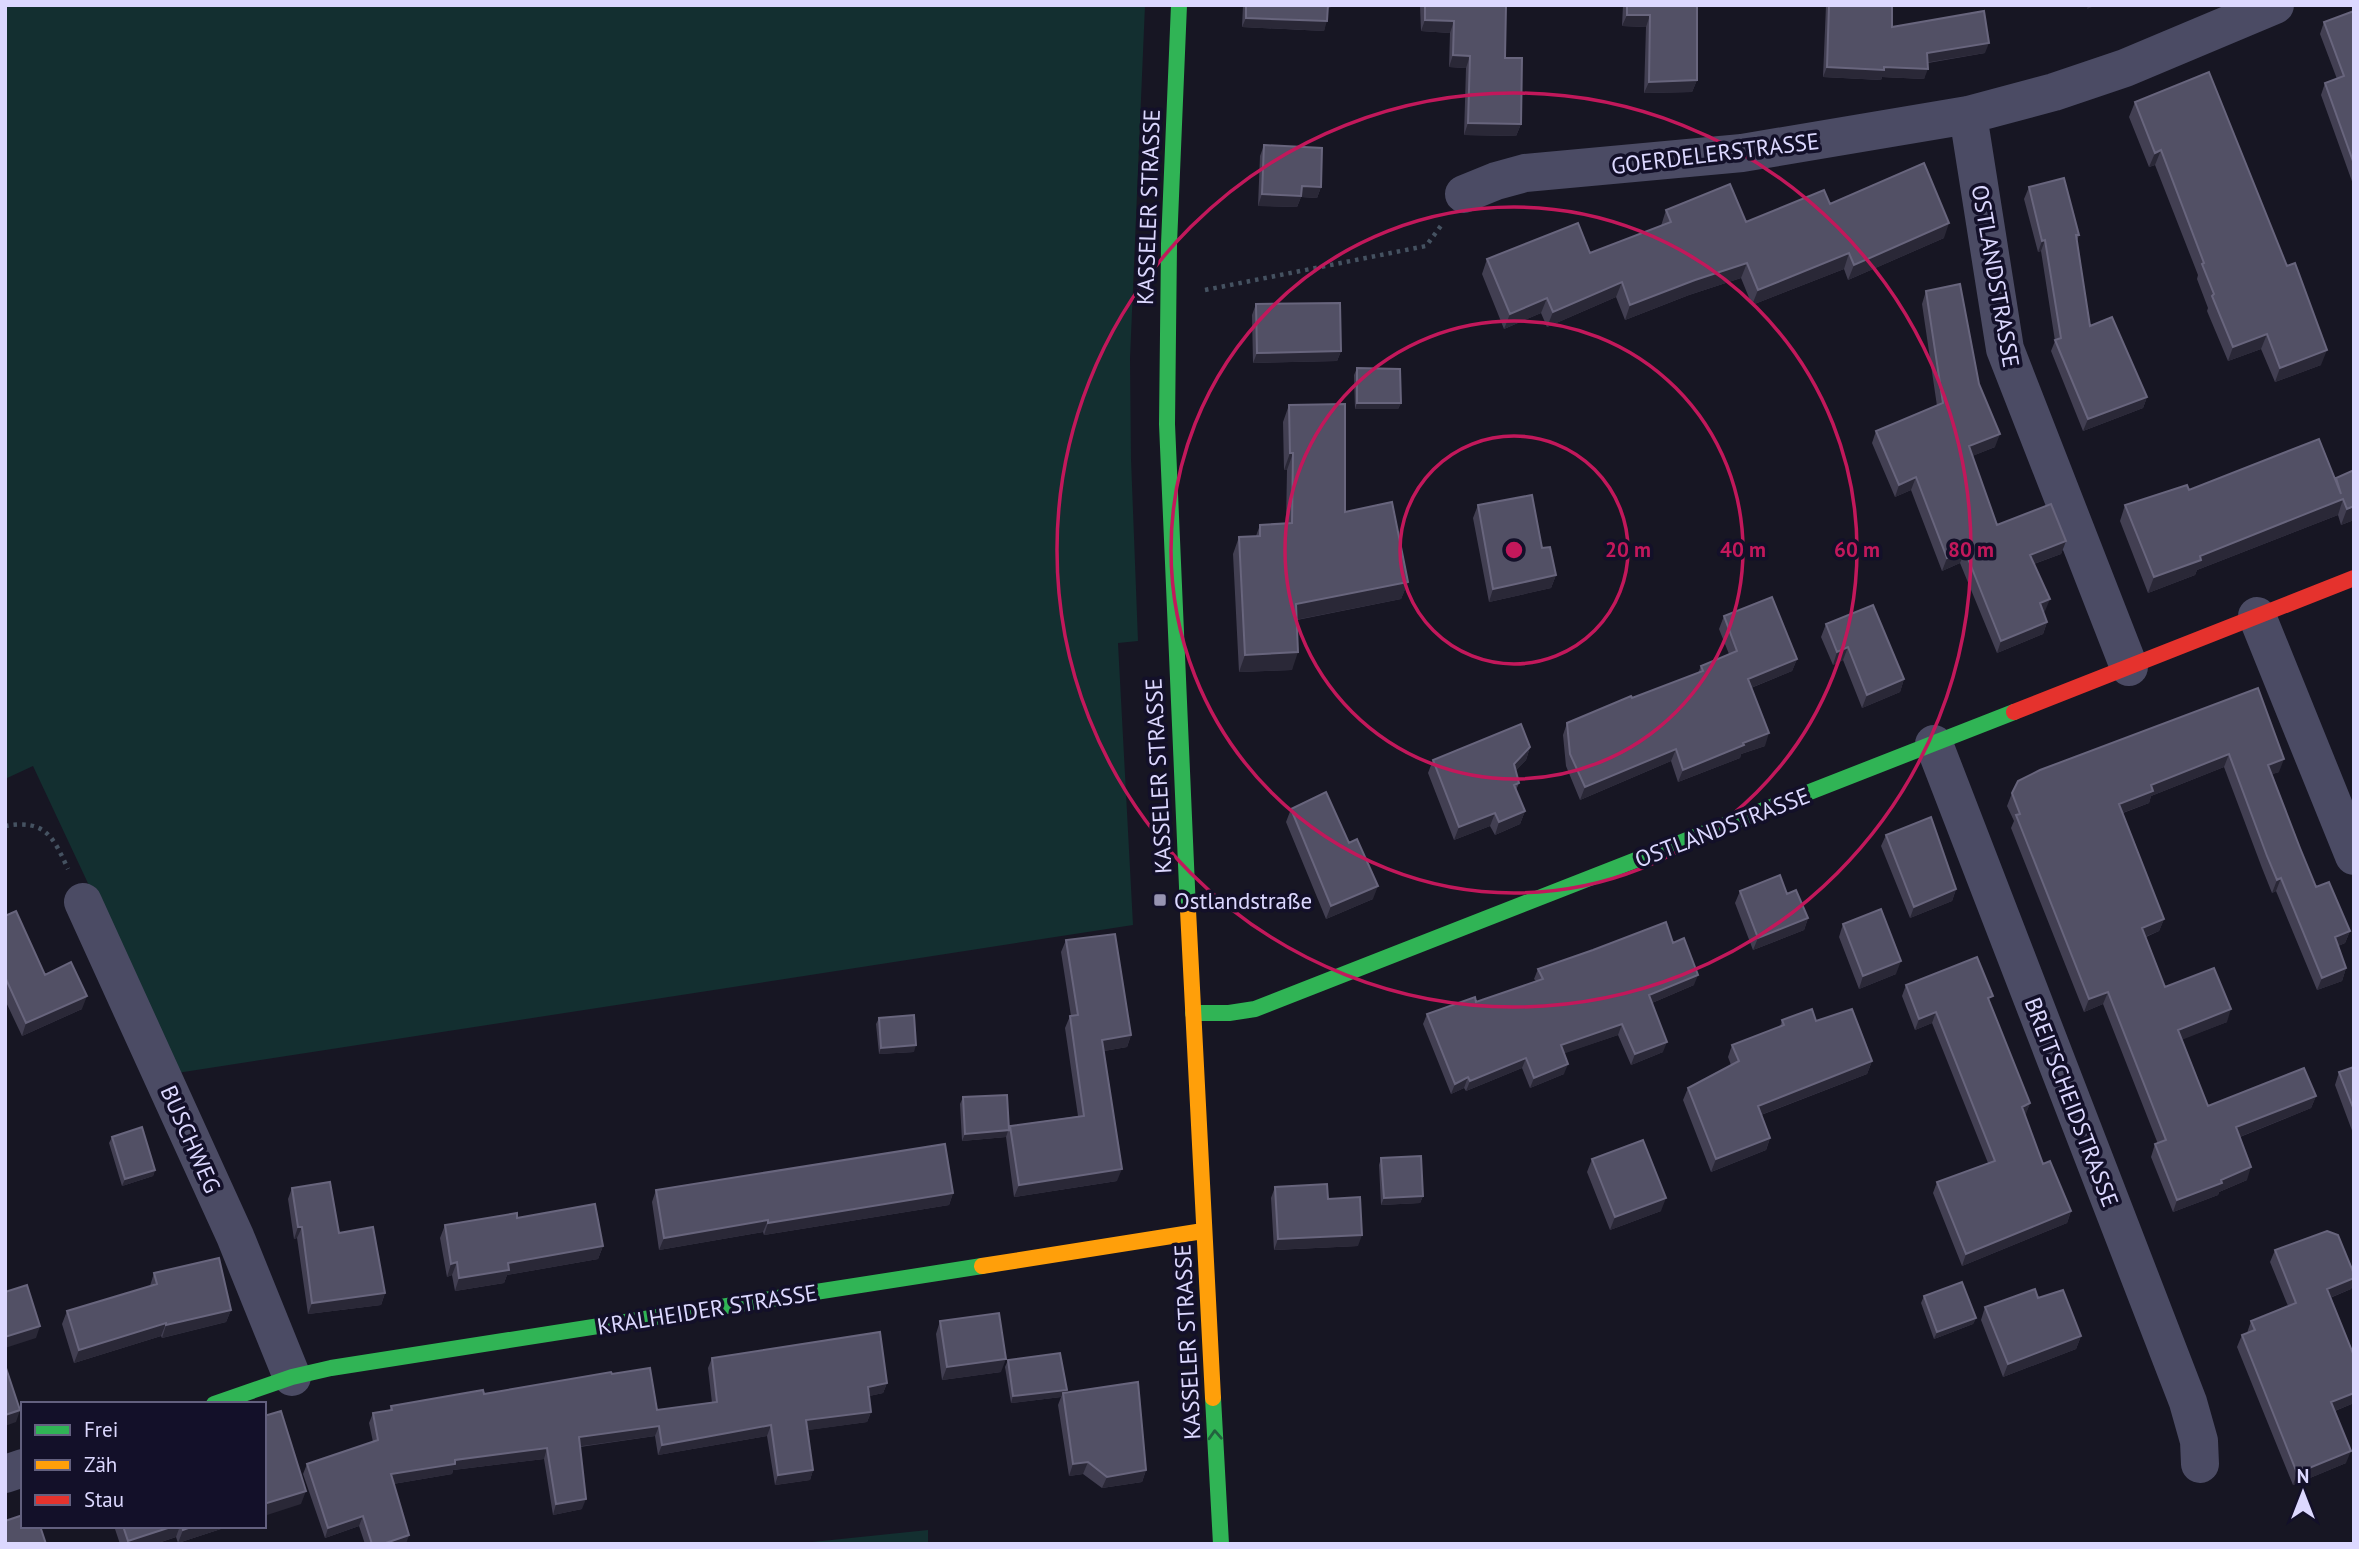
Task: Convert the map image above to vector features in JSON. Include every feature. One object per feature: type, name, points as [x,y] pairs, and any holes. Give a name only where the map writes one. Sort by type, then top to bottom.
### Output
[{"type":"street","name":"KASSELER STRASSE","points":[[1179,5],[1167,291],[1167,484],[1203,1231],[1222,1544]]},
{"type":"street","name":"GOERDELERSTRASSE","points":[[1464,194],[1525,173],[1742,153],[1968,115],[2054,92],[2125,68],[2275,5]]},
{"type":"street","name":"OSTLANDSTRASSE","points":[[1968,115],[2005,349],[2129,667]]},
{"type":"street","name":"OSTLANDSTRASSE","points":[[1193,1013],[1229,1013],[1255,1009],[2354,578]]},
{"type":"street","points":[[2258,617],[2354,856]]},
{"type":"street","name":"BREITSCHEIDSTRASSE","points":[[1934,744],[2188,1402],[2199,1441],[2200,1464]]},
{"type":"street","name":"BUSCHWEG","points":[[83,902],[235,1236],[292,1377]]},
{"type":"street","name":"KRALHEIDER STRASSE","points":[[220,1402],[292,1377],[345,1366],[1203,1231]]},
{"type":"path","points":[[1167,291],[1205,290],[1426,246],[1464,194]]},
{"type":"path","points":[[5,825],[34,826],[54,839],[83,902]]},
{"type":"green space","points":[[5,5],[1145,5],[1130,359],[1138,641],[1118,643],[1133,925],[177,1073],[33,766],[5,779]]},
{"type":"green space","points":[[928,1530],[928,1544],[793,1544]]},
{"type":"building","points":[[1246,5],[1328,5],[1327,21],[1246,18]]},
{"type":"building","points":[[1425,5],[1506,5],[1505,58],[1522,58],[1521,124],[1468,123],[1470,56],[1453,55],[1454,21],[1425,20]]},
{"type":"building","points":[[1627,5],[1697,5],[1697,80],[1649,82],[1650,15],[1627,15]]},
{"type":"building","points":[[1829,5],[1892,5],[1892,27],[1984,11],[1989,43],[1927,53],[1928,69],[1827,67]]},
{"type":"building","points":[[2354,11],[2354,164],[2325,83],[2344,76],[2324,22]]},
{"type":"building","points":[[2209,72],[2287,266],[2295,263],[2327,350],[2280,368],[2267,334],[2233,347],[2212,296],[2214,294],[2202,264],[2204,263],[2161,150],[2155,153],[2135,102]]},
{"type":"building","points":[[1264,145],[1322,148],[1321,187],[1302,186],[1301,196],[1262,194]]},
{"type":"building","points":[[1924,163],[1949,223],[1854,265],[1849,253],[1758,290],[1747,263],[1630,305],[1622,282],[1553,312],[1547,298],[1510,314],[1487,259],[1578,223],[1590,253],[1671,222],[1666,210],[1730,184],[1746,222],[1824,190],[1830,204]]},
{"type":"building","points":[[2064,178],[2079,235],[2076,235],[2090,326],[2112,317],[2147,397],[2088,419],[2055,340],[2061,338],[2045,240],[2042,241],[2029,187]]},
{"type":"building","points":[[1960,284],[1979,384],[2000,434],[1969,446],[1997,525],[2051,504],[2066,541],[2030,555],[2050,599],[2040,603],[2047,622],[2001,641],[1965,551],[1947,558],[1916,477],[1899,485],[1876,431],[1943,403],[1926,291]]},
{"type":"building","points":[[1340,303],[1341,351],[1257,353],[1256,304]]},
{"type":"building","points":[[1357,368],[1400,369],[1401,403],[1357,403]]},
{"type":"building","points":[[1345,404],[1345,512],[1392,502],[1408,582],[1296,604],[1298,652],[1245,655],[1239,537],[1260,536],[1260,525],[1292,523],[1293,453],[1290,453],[1289,405]]},
{"type":"building","points":[[2319,439],[2341,494],[2336,478],[2354,470],[2354,506],[2347,509],[2343,499],[2200,556],[2201,560],[2154,577],[2125,505],[2187,485],[2189,490]]},
{"type":"building","points":[[1532,495],[1542,548],[1550,547],[1556,575],[1493,589],[1478,505]]},
{"type":"building","points":[[1772,597],[1797,659],[1748,679],[1769,733],[1683,770],[1676,749],[1585,787],[1570,754],[1567,723],[1631,696],[1632,698],[1703,671],[1701,666],[1737,651],[1724,616]]},
{"type":"building","points":[[1873,605],[1904,679],[1867,695],[1848,647],[1837,652],[1826,624]]},
{"type":"building","points":[[2258,688],[2284,759],[2268,765],[2316,887],[2329,882],[2350,931],[2335,937],[2346,968],[2322,978],[2281,878],[2277,880],[2267,856],[2229,754],[2151,785],[2153,791],[2119,804],[2164,919],[2142,928],[2165,987],[2214,968],[2231,1009],[2178,1030],[2208,1106],[2304,1068],[2316,1096],[2236,1127],[2251,1167],[2221,1180],[2222,1183],[2177,1200],[2155,1144],[2166,1140],[2108,992],[2089,999],[2016,815],[2020,814],[2012,793],[2018,781],[2040,770]]},
{"type":"building","points":[[1521,724],[1530,747],[1514,764],[1519,783],[1514,785],[1525,811],[1499,822],[1495,813],[1459,827],[1433,760]]},
{"type":"building","points":[[1326,792],[1349,843],[1357,839],[1378,886],[1331,906],[1291,809]]},
{"type":"building","points":[[1931,817],[1956,889],[1914,907],[1886,835]]},
{"type":"building","points":[[1780,875],[1787,894],[1796,890],[1808,918],[1758,938],[1740,891]]},
{"type":"building","points":[[1881,909],[1901,961],[1863,976],[1843,924]]},
{"type":"building","points":[[16,911],[45,975],[71,962],[87,996],[26,1023],[5,977],[5,916]]},
{"type":"building","points":[[1666,922],[1673,943],[1684,938],[1698,975],[1649,995],[1667,1042],[1635,1054],[1622,1024],[1561,1045],[1568,1064],[1534,1078],[1526,1058],[1470,1081],[1468,1077],[1455,1084],[1427,1014],[1475,997],[1476,1002],[1543,979],[1538,969]]},
{"type":"building","points":[[1115,934],[1131,1035],[1102,1040],[1122,1169],[1019,1185],[1010,1126],[1084,1116],[1070,1016],[1078,1015],[1066,940]]},
{"type":"building","points":[[1977,957],[1993,996],[1988,998],[2030,1103],[2022,1107],[2043,1164],[2050,1161],[2071,1211],[1966,1254],[1937,1182],[1995,1161],[1936,1012],[1919,1019],[1906,985]]},
{"type":"building","points":[[1812,1009],[1816,1021],[1852,1009],[1872,1061],[1758,1106],[1770,1138],[1716,1159],[1688,1088],[1739,1061],[1732,1045],[1784,1025],[1782,1020]]},
{"type":"building","points":[[914,1015],[916,1045],[881,1048],[879,1018]]},
{"type":"building","points":[[2354,1067],[2354,1110],[2339,1072]]},
{"type":"building","points":[[1007,1095],[1009,1130],[965,1134],[963,1097]]},
{"type":"building","points":[[142,1127],[155,1170],[125,1179],[112,1137]]},
{"type":"building","points":[[1643,1140],[1666,1198],[1615,1217],[1592,1159]]},
{"type":"building","points":[[945,1144],[953,1193],[664,1238],[656,1190]]},
{"type":"building","points":[[1421,1156],[1423,1196],[1384,1198],[1381,1158]]},
{"type":"building","points":[[330,1182],[339,1233],[373,1227],[385,1293],[312,1303],[302,1227],[298,1227],[292,1188]]},
{"type":"building","points":[[1327,1184],[1328,1199],[1360,1197],[1362,1235],[1278,1239],[1275,1187]]},
{"type":"building","points":[[595,1204],[603,1246],[508,1263],[509,1270],[459,1278],[457,1262],[451,1264],[445,1225],[517,1213],[517,1218]]},
{"type":"building","points":[[2327,1231],[2338,1235],[2354,1274],[2354,1278],[2327,1289],[2354,1356],[2354,1393],[2331,1402],[2351,1451],[2297,1473],[2242,1335],[2255,1330],[2251,1321],[2296,1303],[2275,1250]]},
{"type":"building","points":[[219,1258],[231,1310],[166,1323],[79,1350],[67,1311],[157,1284],[154,1273]]},
{"type":"building","points":[[1962,1282],[1976,1318],[1937,1332],[1924,1296]]},
{"type":"building","points":[[27,1285],[40,1326],[5,1337],[5,1292]]},
{"type":"building","points":[[2035,1289],[2038,1298],[2063,1290],[2081,1336],[2008,1364],[1985,1307]]},
{"type":"building","points":[[999,1313],[1006,1359],[947,1367],[940,1321]]},
{"type":"building","points":[[880,1332],[887,1383],[868,1387],[871,1412],[806,1420],[813,1470],[778,1475],[771,1425],[662,1445],[659,1426],[579,1437],[586,1499],[556,1504],[547,1448],[455,1460],[455,1464],[391,1474],[409,1535],[383,1544],[372,1544],[363,1516],[328,1528],[307,1464],[378,1440],[373,1413],[392,1410],[391,1406],[483,1390],[484,1394],[650,1368],[657,1410],[717,1402],[712,1358]]},
{"type":"building","points":[[1060,1353],[1067,1390],[1013,1396],[1008,1360]]},
{"type":"building","points":[[5,1365],[20,1410],[5,1415]]},
{"type":"building","points":[[1138,1382],[1146,1470],[1107,1477],[1088,1462],[1073,1464],[1063,1393]]},
{"type":"building","points":[[281,1411],[306,1491],[266,1503],[266,1415]]},
{"type":"building","points":[[21,1516],[21,1528],[41,1528],[46,1544],[5,1544],[5,1521]]},
{"type":"building","points":[[124,1528],[168,1528],[128,1541]]},
{"type":"traffic: fast","points":[[1179,5],[1169,244],[1167,424],[1188,910]]},
{"type":"traffic: fast","points":[[1193,1013],[1229,1013],[1255,1009],[2014,712]]},
{"type":"traffic: fast","points":[[220,1402],[292,1377],[331,1368],[982,1266]]},
{"type":"traffic: fast","points":[[1213,1398],[1221,1544]]},
{"type":"traffic: slow","points":[[1188,910],[1213,1398]]},
{"type":"traffic: slow","points":[[982,1266],[1203,1231]]},
{"type":"traffic: jam","points":[[2014,712],[2354,578]]},
{"type":"place","name":"Ostlandstraße","points":[[1160,900]]}]
